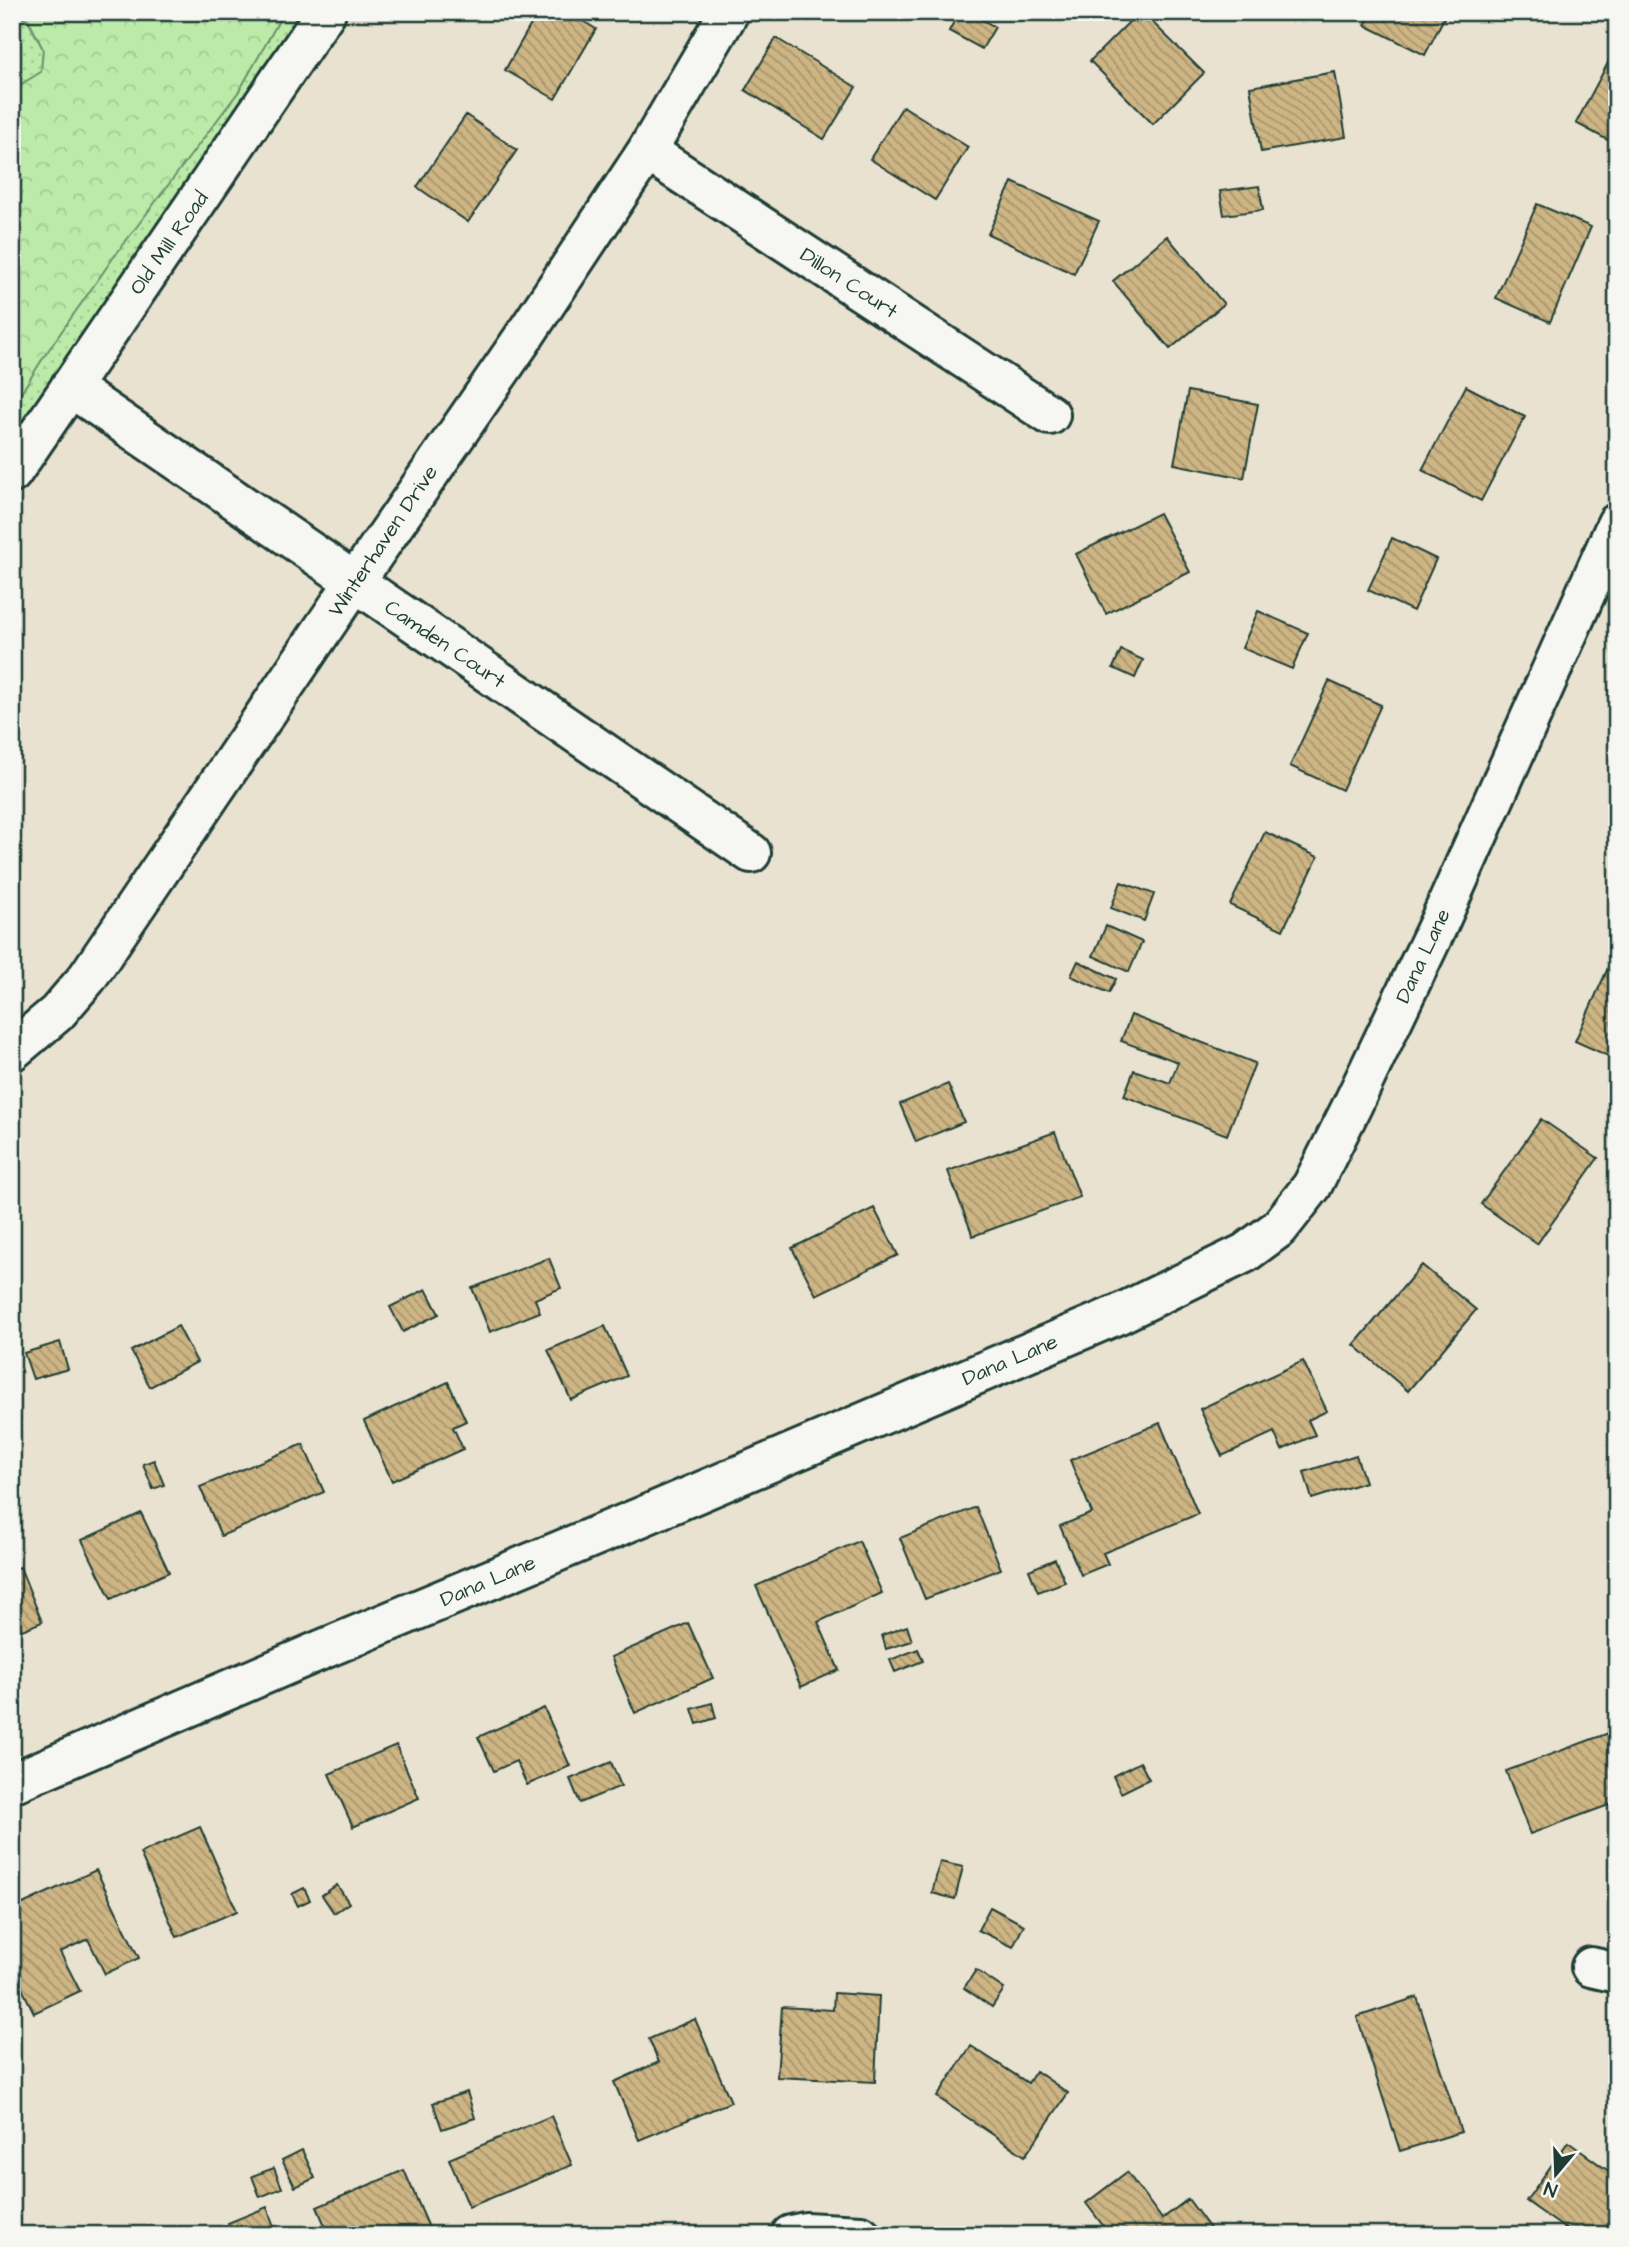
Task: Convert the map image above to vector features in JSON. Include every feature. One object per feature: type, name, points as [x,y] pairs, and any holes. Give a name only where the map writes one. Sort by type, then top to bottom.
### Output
[{"type":"street","name":"Old Mill Road","points":[[12,473],[326,12]]},
{"type":"street","name":"Winterhaven Drive","points":[[12,1051],[57,1013],[87,978],[521,341],[647,151],[729,12]]},
{"type":"street","name":"Dillon Court","points":[[647,151],[1050,415]]},
{"type":"street","name":"Camden Court","points":[[70,387],[751,853]]},
{"type":"street","name":"Dana Lane","points":[[12,1783],[1119,1314],[1245,1253],[1279,1228],[1312,1186],[1352,1106],[1438,925],[1617,523]]},
{"type":"street","points":[[791,2235],[805,2232],[861,2235]]},
{"type":"green space","points":[[12,12],[282,12],[239,91],[113,258],[12,407],[12,90],[41,72],[43,49],[28,19],[12,15]]},
{"type":"green space","points":[[282,12],[302,12],[12,437],[12,407],[45,355],[113,258],[239,91]]},
{"type":"green space","points":[[12,15],[27,19],[43,49],[41,72],[12,90]]},
{"type":"building","points":[[538,12],[568,12],[596,29],[555,99],[505,70]]},
{"type":"building","points":[[959,12],[969,12],[995,27],[982,49],[949,31]]},
{"type":"building","points":[[1139,12],[1204,73],[1153,124],[1090,61]]},
{"type":"building","points":[[1372,12],[1447,12],[1425,55],[1365,25]]},
{"type":"building","points":[[776,38],[856,87],[824,139],[745,90]]},
{"type":"building","points":[[1617,46],[1617,145],[1576,123]]},
{"type":"building","points":[[1335,72],[1346,137],[1261,152],[1250,87]]},
{"type":"building","points":[[903,106],[968,147],[935,200],[870,159]]},
{"type":"building","points":[[466,115],[517,150],[468,222],[417,187]]},
{"type":"building","points":[[1012,182],[1099,221],[1074,274],[988,234]]},
{"type":"building","points":[[1259,186],[1263,210],[1224,215],[1220,191]]},
{"type":"building","points":[[1537,204],[1591,227],[1550,322],[1496,298]]},
{"type":"building","points":[[1167,236],[1224,304],[1170,349],[1113,281]]},
{"type":"building","points":[[1466,386],[1525,417],[1481,501],[1422,470]]},
{"type":"building","points":[[1188,391],[1258,404],[1244,478],[1174,464]]},
{"type":"building","points":[[1159,513],[1190,572],[1106,614],[1076,554]]},
{"type":"building","points":[[1392,538],[1436,559],[1413,611],[1368,590]]},
{"type":"building","points":[[1258,611],[1308,633],[1292,669],[1242,648]]},
{"type":"building","points":[[1121,650],[1143,660],[1135,678],[1113,668]]},
{"type":"building","points":[[1329,681],[1381,705],[1342,790],[1290,766]]},
{"type":"building","points":[[1265,832],[1318,857],[1283,930],[1230,905]]},
{"type":"building","points":[[1121,882],[1154,894],[1144,921],[1111,908]]},
{"type":"building","points":[[1106,926],[1142,942],[1129,972],[1093,956]]},
{"type":"building","points":[[1617,948],[1617,1060],[1575,1041]]},
{"type":"building","points":[[1078,961],[1116,979],[1109,993],[1071,976]]},
{"type":"building","points":[[1131,1015],[1255,1063],[1227,1135],[1124,1096],[1134,1070],[1170,1083],[1178,1062],[1121,1041]]},
{"type":"building","points":[[948,1084],[964,1122],[916,1142],[900,1104]]},
{"type":"building","points":[[1541,1119],[1598,1158],[1537,1244],[1481,1204]]},
{"type":"building","points":[[1055,1132],[1080,1197],[973,1236],[948,1171]]},
{"type":"building","points":[[874,1208],[898,1255],[816,1295],[792,1248]]},
{"type":"building","points":[[549,1258],[561,1288],[535,1299],[540,1312],[490,1332],[472,1288]]},
{"type":"building","points":[[1422,1265],[1476,1310],[1408,1391],[1354,1345]]},
{"type":"building","points":[[426,1289],[439,1314],[403,1332],[390,1307]]},
{"type":"building","points":[[178,1326],[197,1362],[150,1387],[131,1351]]},
{"type":"building","points":[[605,1326],[627,1376],[571,1400],[548,1350]]},
{"type":"building","points":[[60,1342],[68,1369],[33,1379],[24,1353]]},
{"type":"building","points":[[1303,1361],[1327,1411],[1308,1420],[1315,1435],[1282,1450],[1274,1432],[1222,1456],[1200,1409]]},
{"type":"building","points":[[448,1382],[466,1421],[453,1427],[463,1449],[392,1481],[364,1421]]},
{"type":"building","points":[[1160,1423],[1198,1514],[1103,1553],[1108,1564],[1081,1575],[1060,1526],[1092,1513],[1070,1460]]},
{"type":"building","points":[[303,1444],[324,1492],[221,1536],[200,1487]]},
{"type":"building","points":[[1356,1455],[1365,1482],[1312,1499],[1304,1472]]},
{"type":"building","points":[[154,1460],[164,1485],[153,1489],[143,1464]]},
{"type":"building","points":[[976,1507],[1001,1569],[925,1599],[900,1538]]},
{"type":"building","points":[[141,1513],[169,1572],[111,1599],[82,1540]]},
{"type":"building","points":[[859,1541],[882,1593],[818,1622],[839,1670],[801,1687],[756,1586]]},
{"type":"building","points":[[1055,1559],[1065,1582],[1038,1592],[1029,1570]]},
{"type":"building","points":[[20,1567],[42,1622],[12,1634],[12,1570]]},
{"type":"building","points":[[688,1623],[713,1678],[635,1713],[611,1657]]},
{"type":"building","points":[[907,1626],[912,1641],[886,1649],[882,1635]]},
{"type":"building","points":[[918,1649],[923,1661],[895,1672],[890,1660]]},
{"type":"building","points":[[712,1703],[716,1718],[697,1724],[692,1709]]},
{"type":"building","points":[[544,1708],[570,1766],[527,1785],[516,1761],[494,1771],[478,1737]]},
{"type":"building","points":[[1617,1730],[1617,1802],[1530,1834],[1506,1771]]},
{"type":"building","points":[[396,1745],[419,1798],[353,1827],[329,1774]]},
{"type":"building","points":[[611,1762],[621,1786],[580,1803],[570,1779]]},
{"type":"building","points":[[1140,1762],[1149,1779],[1121,1793],[1113,1776]]},
{"type":"building","points":[[200,1827],[237,1911],[177,1937],[140,1853]]},
{"type":"building","points":[[940,1862],[963,1867],[955,1899],[932,1893]]},
{"type":"building","points":[[96,1870],[139,1958],[105,1974],[88,1939],[60,1952],[80,1991],[34,2013],[12,1968],[12,1909]]},
{"type":"building","points":[[337,1885],[349,1903],[334,1913],[322,1895]]},
{"type":"building","points":[[304,1888],[310,1900],[298,1906],[292,1894]]},
{"type":"building","points":[[990,1907],[1024,1925],[1013,1947],[978,1930]]},
{"type":"building","points":[[976,1970],[1004,1989],[992,2007],[964,1988]]},
{"type":"building","points":[[834,1993],[879,1996],[875,2082],[777,2077],[782,2007],[833,2010]]},
{"type":"building","points":[[1417,1997],[1461,2132],[1400,2151],[1357,2017]]},
{"type":"building","points":[[695,2019],[731,2102],[639,2140],[614,2082],[659,2062],[649,2039]]},
{"type":"building","points":[[971,2046],[1028,2083],[1036,2071],[1068,2093],[1025,2156],[937,2097]]},
{"type":"building","points":[[467,2092],[475,2118],[442,2129],[433,2103]]},
{"type":"building","points":[[551,2116],[572,2165],[469,2207],[449,2159]]},
{"type":"building","points":[[1568,2142],[1617,2177],[1617,2235],[1574,2235],[1526,2201]]},
{"type":"building","points":[[302,2150],[315,2178],[295,2187],[282,2160]]},
{"type":"building","points":[[274,2168],[282,2188],[260,2197],[252,2176]]},
{"type":"building","points":[[404,2170],[430,2230],[419,2235],[329,2235],[317,2207]]},
{"type":"building","points":[[1127,2172],[1162,2219],[1188,2199],[1214,2234],[1110,2235],[1086,2203]]},
{"type":"building","points":[[267,2207],[277,2235],[233,2235],[228,2223]]}]
